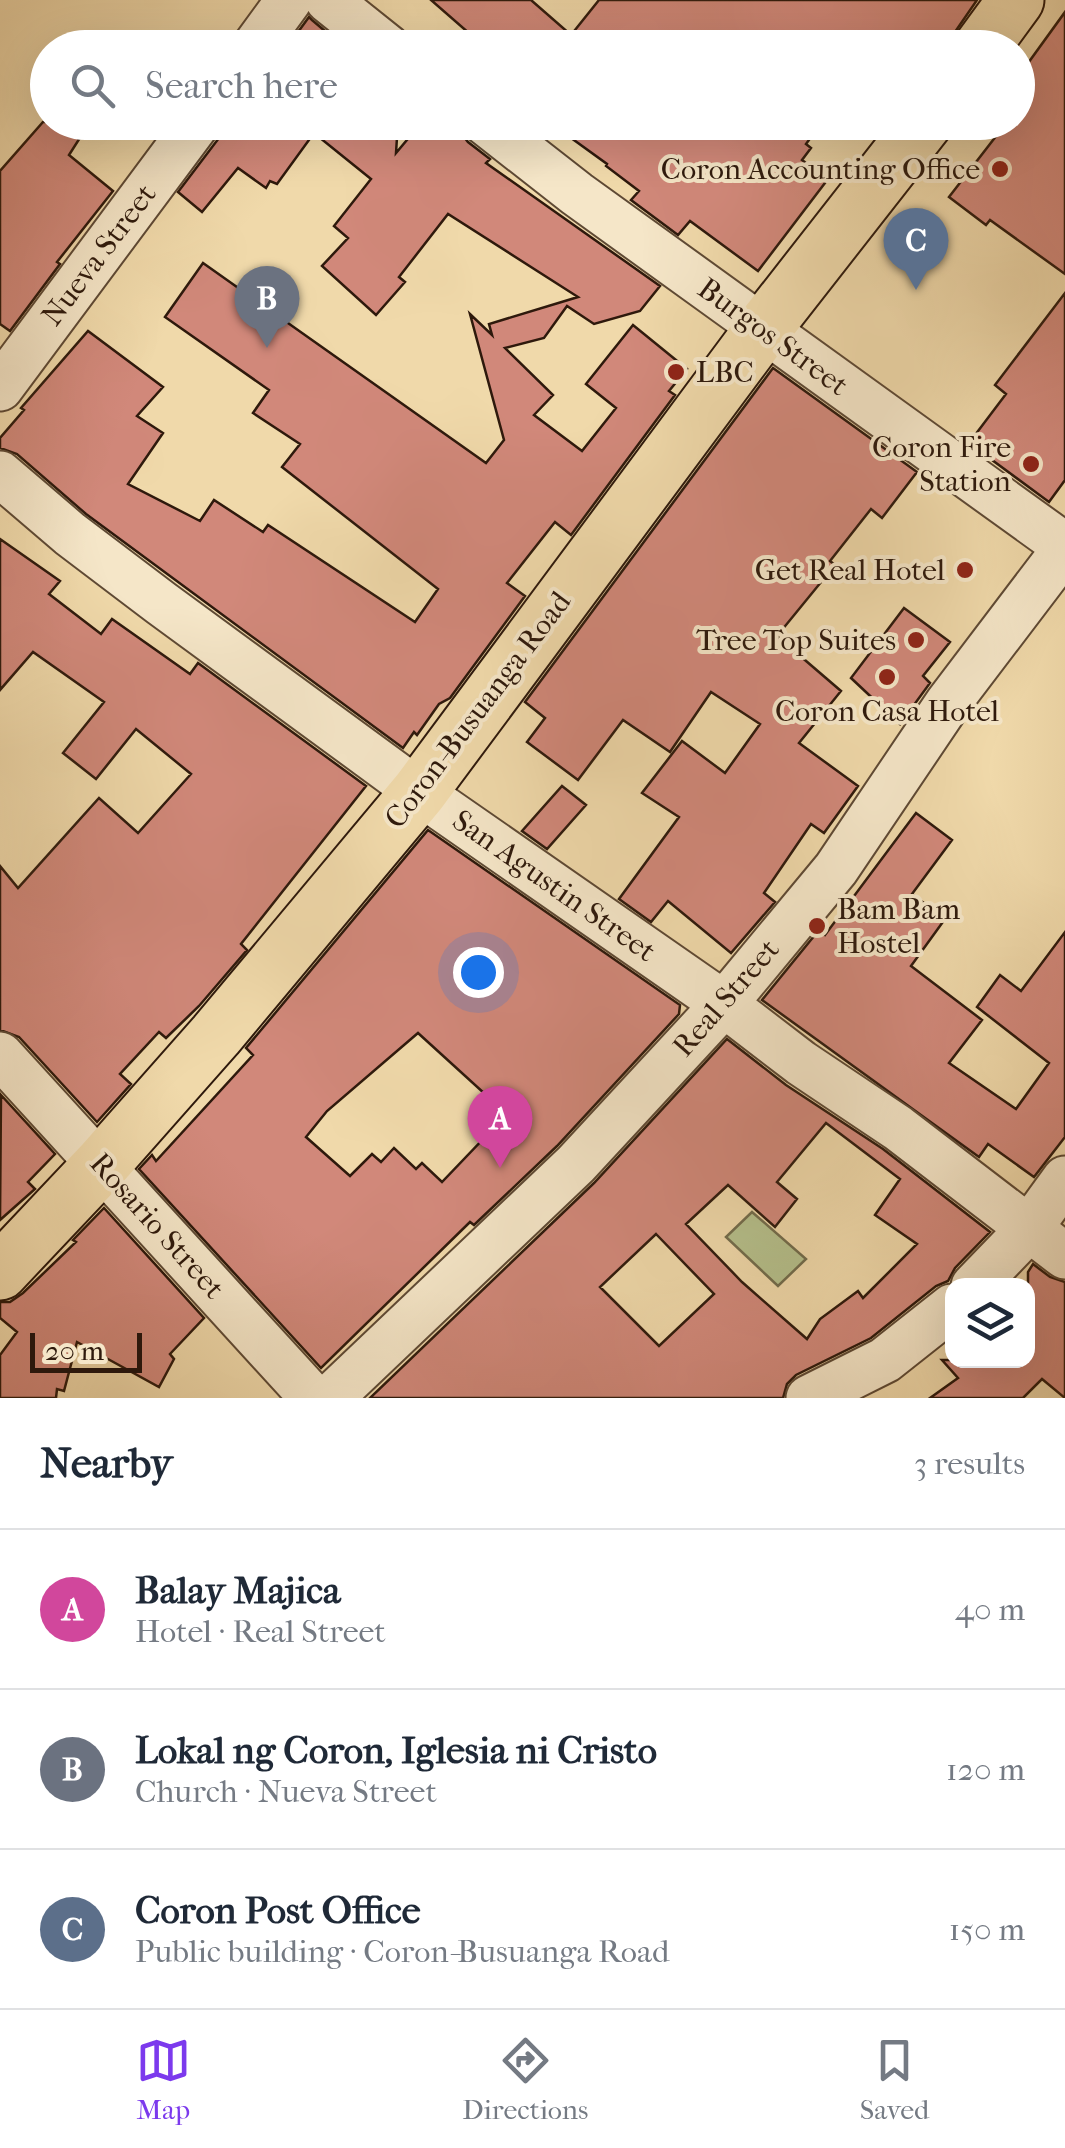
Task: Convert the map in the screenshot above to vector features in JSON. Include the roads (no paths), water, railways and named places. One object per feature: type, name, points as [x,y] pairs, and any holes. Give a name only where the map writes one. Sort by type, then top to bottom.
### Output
[{"type":"main road","points":[[994,30],[1016,0]]},
{"type":"main road","name":"Coron-Busuanga Road","points":[[0,1272],[216,1035],[419,792],[763,329],[911,140]]},
{"type":"street","points":[[267,30],[289,0]]},
{"type":"street","points":[[328,0],[366,30]]},
{"type":"street","name":"Nueva Street","points":[[0,388],[185,140]]},
{"type":"street","name":"Burgos Street","points":[[509,140],[1065,547]]},
{"type":"street","name":"San Agustin Street","points":[[0,474],[115,569],[419,792],[898,1128],[1065,1256]]},
{"type":"street","name":"Real Street","points":[[330,1398],[576,1164],[724,1004],[836,869],[948,703],[1065,547]]},
{"type":"street","name":"Rosario Street","points":[[0,1055],[313,1398]]},
{"type":"street","points":[[982,1278],[1028,1230],[1065,1179]]},
{"type":"street","points":[[809,1398],[911,1344],[945,1313]]},
{"type":"place","name":"Coron Accounting Office","points":[[1000,169]]},
{"type":"place","name":"Coron Post Office","points":[[916,290]]},
{"type":"place","name":"Lokal ng Coron, Iglesia ni Cristo","points":[[267,348]]},
{"type":"place","name":"LBC","points":[[676,372]]},
{"type":"place","name":"Coron Fire Station","points":[[1031,464]]},
{"type":"place","name":"Get Real Hotel","points":[[965,570]]},
{"type":"place","name":"Tree Top Suites","points":[[916,640]]},
{"type":"place","name":"Coron Casa Hotel","points":[[887,677]]},
{"type":"place","name":"Bam Bam Hostel","points":[[817,926]]},
{"type":"place","name":"Balay Majica","points":[[500,1168]]}]
